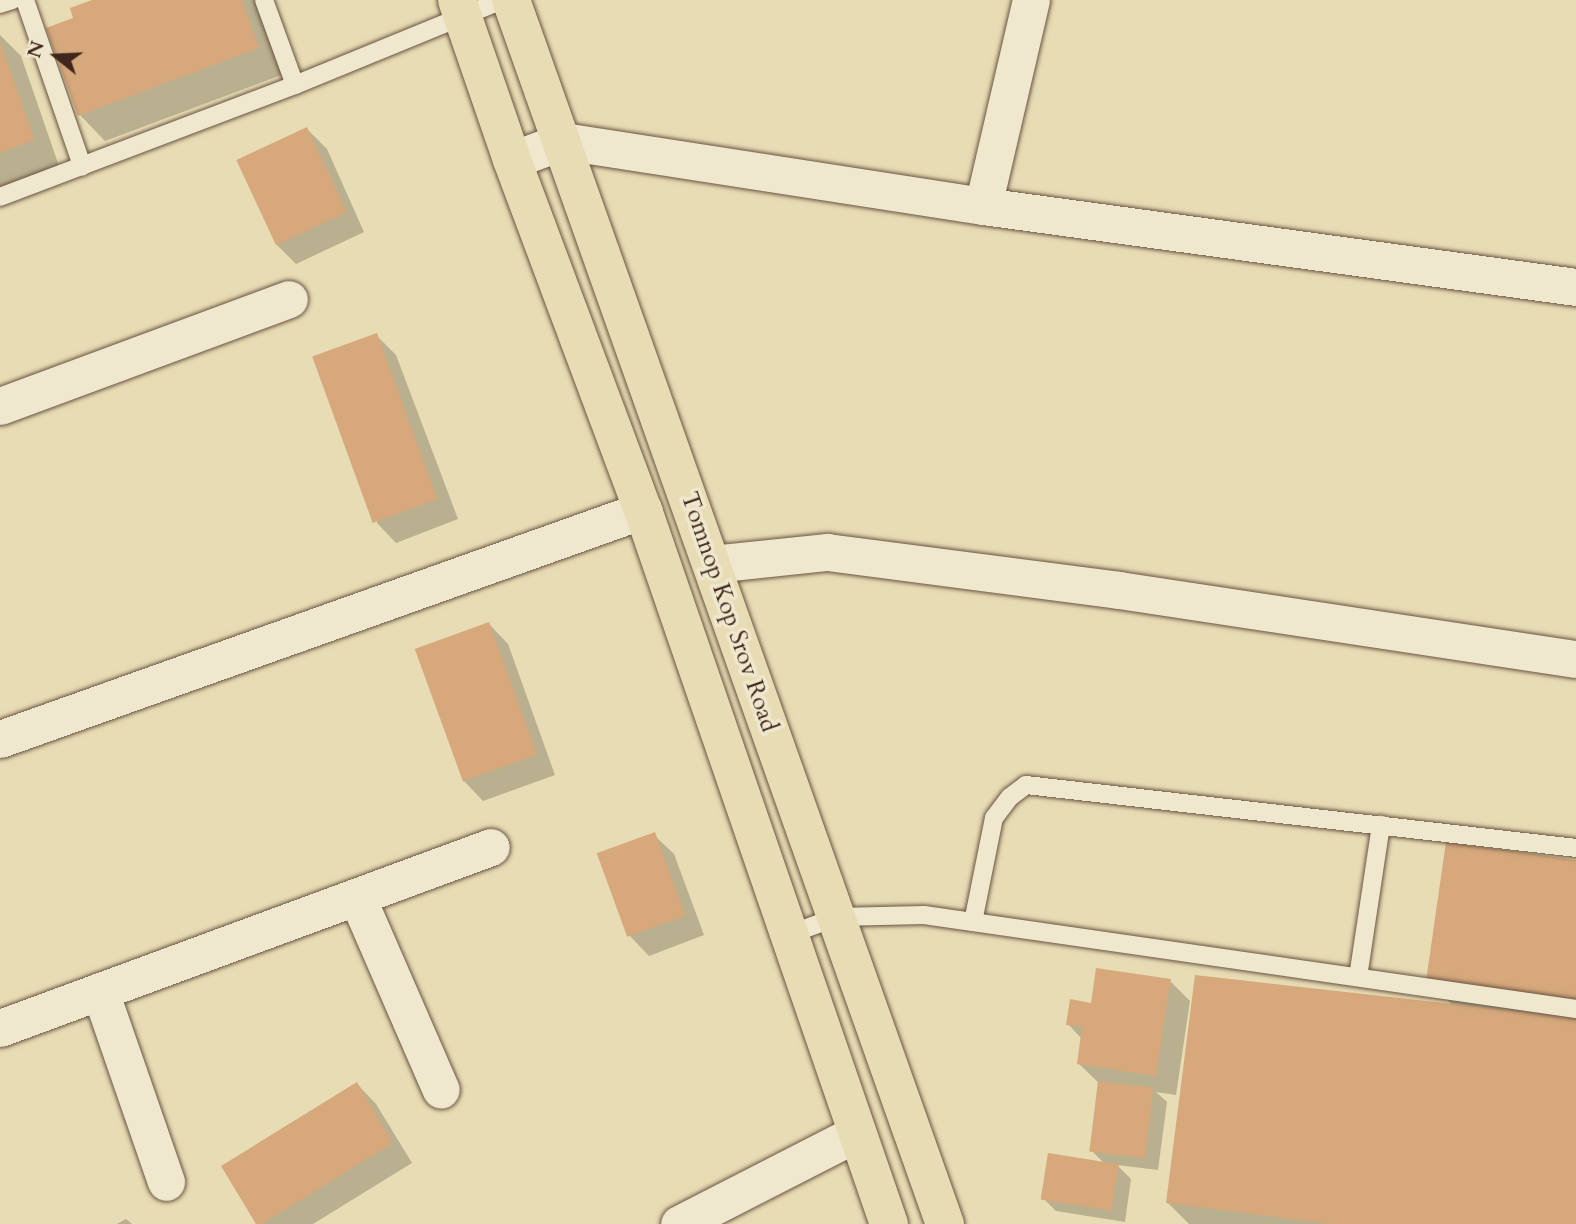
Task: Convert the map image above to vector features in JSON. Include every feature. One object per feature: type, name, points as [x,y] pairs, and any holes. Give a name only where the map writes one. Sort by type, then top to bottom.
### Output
[{"type":"main road","name":"Tomnop Kop Srov Road","points":[[511,0],[945,1224]]},
{"type":"main road","name":"Tomnop Kop Srov Road","points":[[459,8],[512,160],[643,510],[889,1224]]},
{"type":"street","points":[[984,206],[1031,0]]},
{"type":"street","points":[[512,160],[563,141],[984,206],[1576,287]]},
{"type":"street","points":[[0,406],[289,299]]},
{"type":"street","points":[[0,739],[643,510]]},
{"type":"street","points":[[712,564],[827,552],[1119,590],[1576,659]]},
{"type":"street","points":[[0,1028],[491,847]]},
{"type":"street","points":[[357,897],[441,1090]]},
{"type":"street","points":[[100,991],[166,1182]]},
{"type":"street","points":[[680,1224],[857,1133]]},
{"type":"lane","points":[[0,4],[12,0]]},
{"type":"lane","points":[[25,0],[82,166]]},
{"type":"lane","points":[[264,0],[295,85]]},
{"type":"lane","points":[[0,197],[295,85],[459,8],[502,0]]},
{"type":"lane","points":[[973,922],[994,818],[1010,797],[1026,785],[1576,848]]},
{"type":"lane","points":[[1358,977],[1381,825]]},
{"type":"lane","points":[[788,935],[837,917],[904,914],[1576,1009]]},
{"type":"building","points":[[92,0],[242,0],[259,48],[78,116],[46,28],[73,18],[70,8]]},
{"type":"building","points":[[0,42],[35,140],[0,153]]},
{"type":"building","points":[[307,127],[347,212],[276,245],[236,160]]},
{"type":"building","points":[[377,333],[438,499],[373,523],[312,357]]},
{"type":"building","points":[[489,622],[537,754],[463,782],[415,649]]},
{"type":"building","points":[[655,832],[685,916],[627,937],[597,853]]},
{"type":"building","points":[[1446,842],[1576,860],[1576,1003],[1426,981]]},
{"type":"building","points":[[1096,968],[1171,979],[1156,1076],[1077,1064],[1082,1027],[1066,1025],[1070,999],[1091,1003]]},
{"type":"building","points":[[1195,975],[1576,1018],[1576,1224],[1331,1224],[1166,1203]]},
{"type":"building","points":[[1098,1081],[1154,1088],[1145,1158],[1089,1151]]},
{"type":"building","points":[[357,1082],[393,1143],[262,1224],[256,1224],[221,1166]]},
{"type":"building","points":[[1048,1153],[1119,1164],[1112,1211],[1041,1199]]}]
